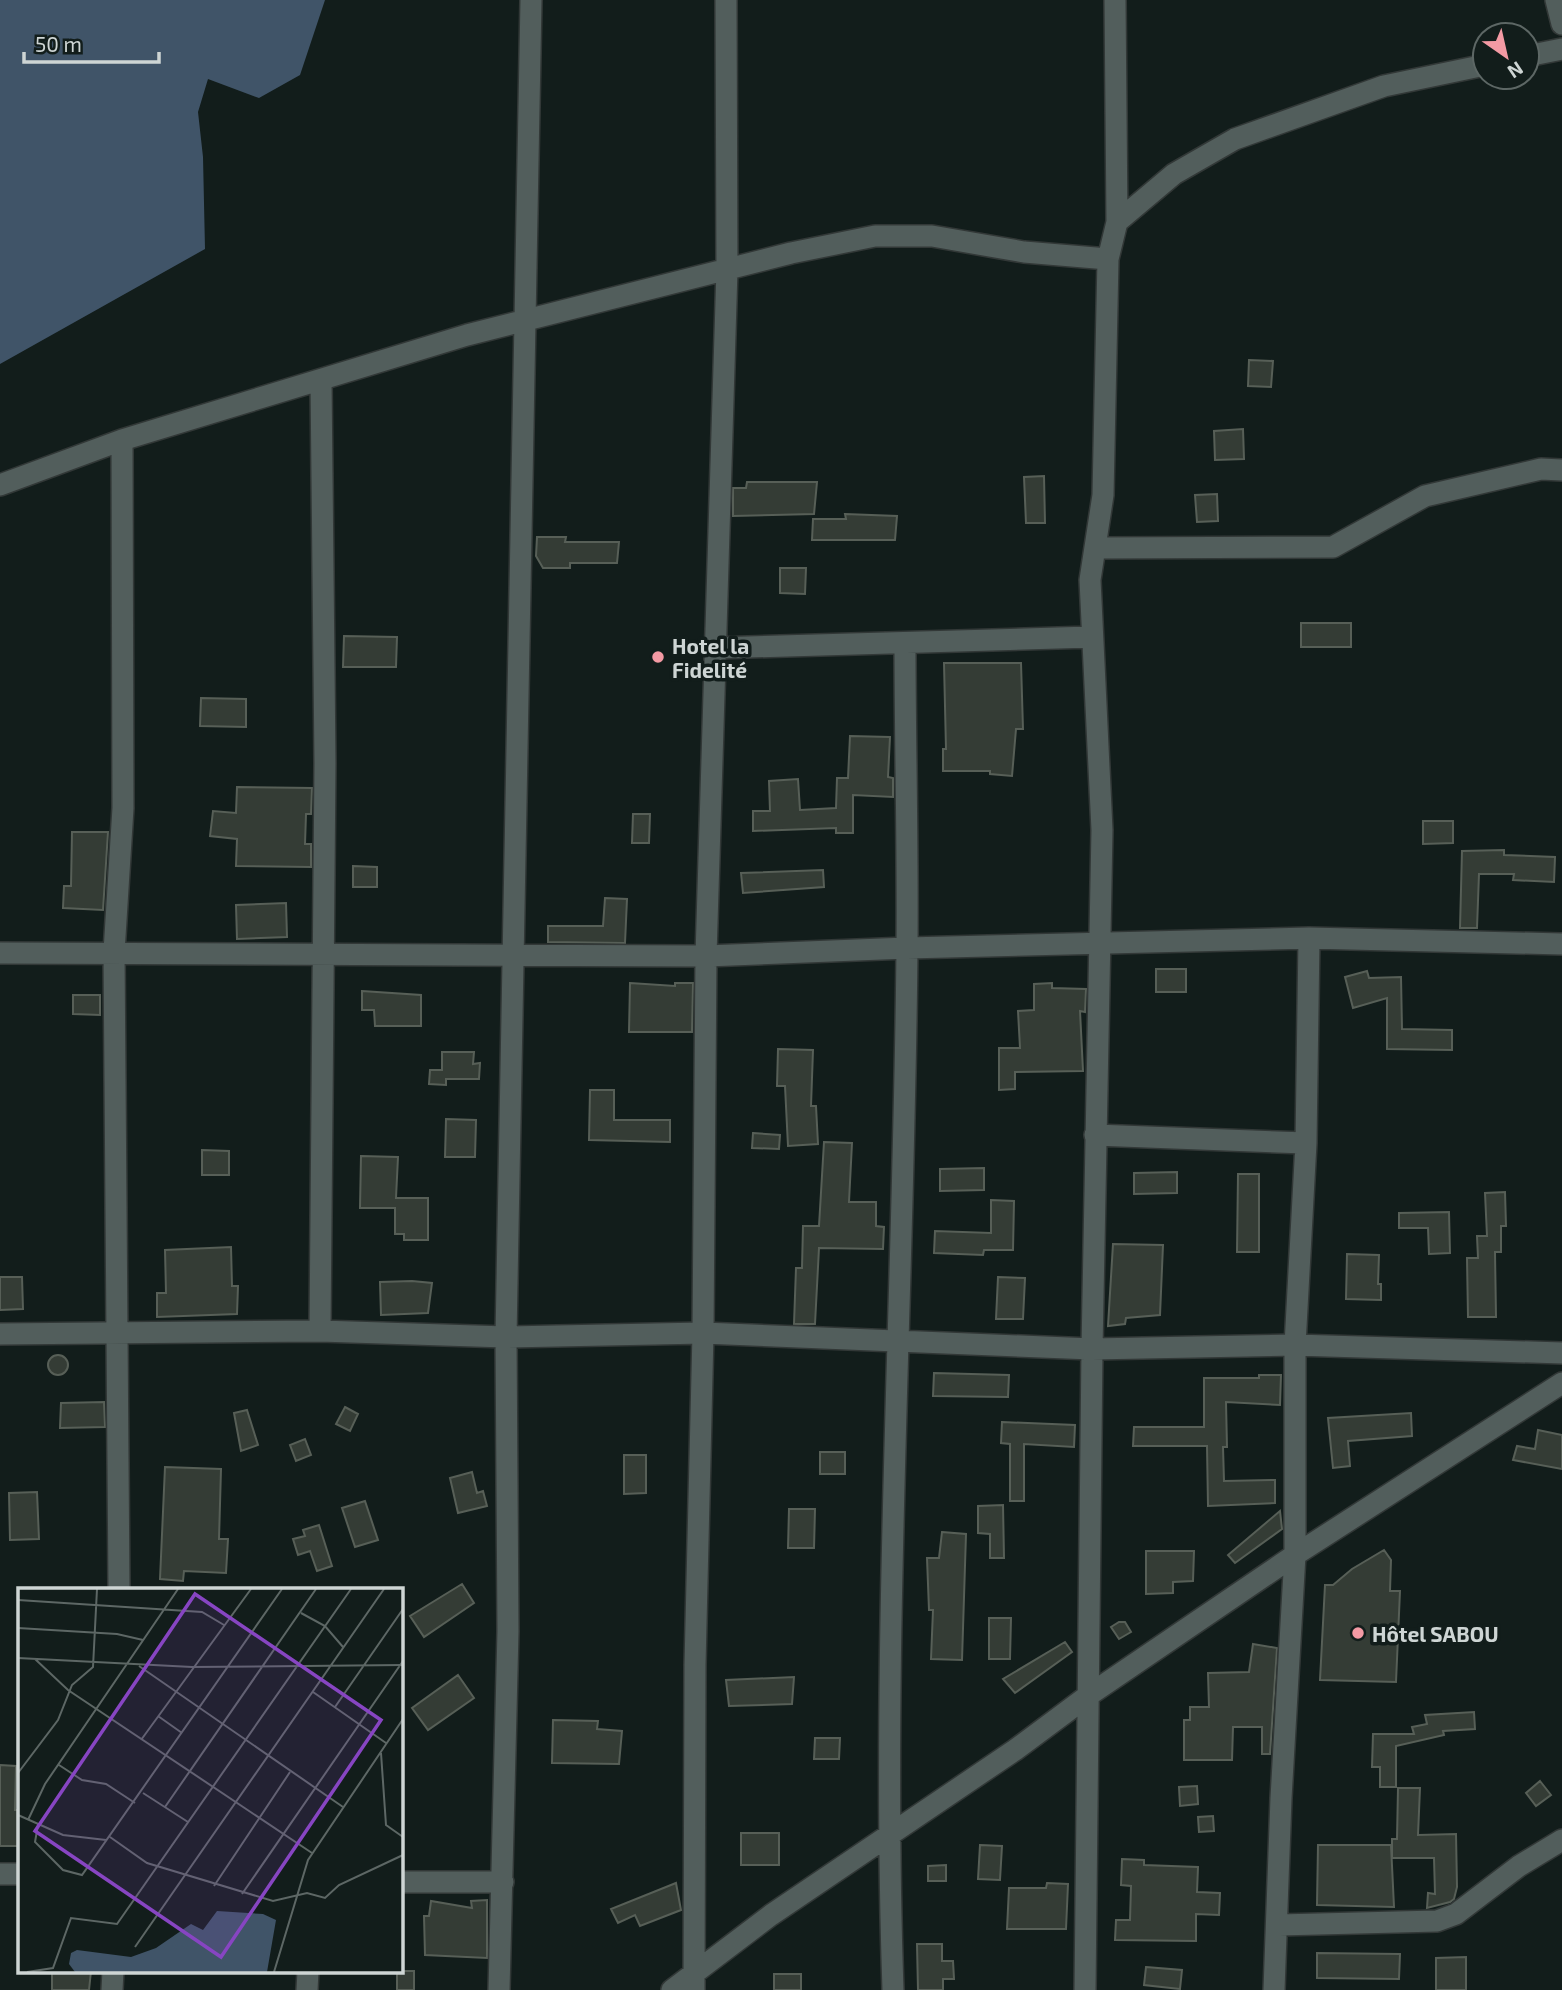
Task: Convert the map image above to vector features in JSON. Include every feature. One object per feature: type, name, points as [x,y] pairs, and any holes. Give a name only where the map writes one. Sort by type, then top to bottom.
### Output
[{"type":"street","points":[[499,1990],[508,1631],[506,1337],[531,0]]},
{"type":"street","points":[[694,1982],[695,1665],[703,1333],[706,956],[727,269],[726,0]]},
{"type":"street","points":[[1085,1990],[1095,1135],[1102,830],[1090,580],[1103,495],[1108,260],[1117,222],[1115,0]]},
{"type":"street","points":[[1556,0],[1562,24]]},
{"type":"street","points":[[1541,53],[1562,49]]},
{"type":"street","points":[[1117,222],[1174,174],[1235,139],[1384,86],[1471,68]]},
{"type":"street","points":[[0,485],[122,440],[526,320],[727,269],[875,236],[932,236],[1024,252],[1108,260]]},
{"type":"street","points":[[320,1331],[325,762],[321,380]]},
{"type":"street","points":[[118,1588],[114,952],[123,808],[122,440]]},
{"type":"street","points":[[1096,548],[1333,547],[1425,496],[1541,469],[1562,470]]},
{"type":"street","points":[[715,648],[1091,637]]},
{"type":"street","points":[[892,1990],[887,1835],[896,1339],[907,948],[905,643]]},
{"type":"street","points":[[0,953],[706,956],[1309,938],[1562,944]]},
{"type":"street","points":[[1274,1990],[1294,1555],[1295,1345],[1306,1143],[1309,938]]},
{"type":"street","points":[[1095,1135],[1306,1143]]},
{"type":"street","points":[[0,1334],[320,1331],[506,1337],[703,1333],[1092,1349],[1295,1345],[1562,1353]]},
{"type":"street","points":[[672,1990],[694,1982],[771,1915],[1294,1555],[1562,1383]]},
{"type":"street","points":[[1279,1925],[1437,1921],[1455,1914],[1519,1866],[1562,1840]]},
{"type":"street","points":[[0,1874],[18,1874]]},
{"type":"street","points":[[402,1882],[503,1882]]},
{"type":"street","points":[[113,1972],[113,1990]]},
{"type":"street","points":[[307,1990],[308,1972]]},
{"type":"water","points":[[0,0],[325,0],[300,75],[259,98],[208,79],[198,112],[203,157],[205,249],[0,364]]},
{"type":"building","points":[[1249,360],[1273,361],[1271,387],[1248,386]]},
{"type":"building","points":[[1243,429],[1244,459],[1215,460],[1214,431]]},
{"type":"building","points":[[1044,476],[1045,523],[1026,523],[1024,477]]},
{"type":"building","points":[[747,482],[817,482],[814,514],[733,516],[733,488],[746,488]]},
{"type":"building","points":[[1217,494],[1218,521],[1197,522],[1195,495]]},
{"type":"building","points":[[845,514],[897,516],[895,540],[812,540],[813,519],[846,519]]},
{"type":"building","points":[[537,537],[566,537],[565,542],[619,542],[617,563],[570,563],[570,568],[543,568],[536,556]]},
{"type":"building","points":[[780,568],[806,568],[805,594],[780,593]]},
{"type":"building","points":[[1301,623],[1351,623],[1351,647],[1301,647]]},
{"type":"building","points":[[344,636],[397,637],[396,667],[343,667]]},
{"type":"building","points":[[944,663],[1021,663],[1023,729],[1016,729],[1012,776],[990,774],[990,771],[943,771],[943,749],[946,749]]},
{"type":"building","points":[[201,698],[246,699],[246,727],[200,726]]},
{"type":"building","points":[[850,736],[890,737],[888,777],[893,778],[893,797],[853,795],[853,833],[836,833],[836,828],[753,831],[753,811],[770,811],[769,781],[798,779],[800,810],[836,808],[837,778],[848,778]]},
{"type":"building","points":[[237,787],[312,788],[311,814],[306,814],[305,844],[311,844],[311,867],[236,866],[237,839],[210,836],[213,811],[236,813]]},
{"type":"building","points":[[633,814],[650,814],[649,843],[632,843]]},
{"type":"building","points":[[1423,821],[1453,821],[1453,843],[1423,844]]},
{"type":"building","points":[[72,832],[108,832],[103,910],[63,908],[64,886],[71,886]]},
{"type":"building","points":[[1504,850],[1504,855],[1555,857],[1554,882],[1513,880],[1514,874],[1479,874],[1477,928],[1460,928],[1462,851]]},
{"type":"building","points":[[353,866],[377,867],[377,887],[353,887]]},
{"type":"building","points":[[823,870],[824,887],[743,893],[741,873]]},
{"type":"building","points":[[605,898],[627,899],[625,943],[548,942],[548,926],[603,926]]},
{"type":"building","points":[[286,903],[287,937],[237,939],[236,905]]},
{"type":"building","points":[[1156,969],[1186,969],[1186,992],[1156,992]]},
{"type":"building","points":[[1367,971],[1369,978],[1401,977],[1402,1029],[1452,1030],[1452,1050],[1387,1049],[1387,998],[1353,1008],[1345,977]]},
{"type":"building","points":[[630,983],[675,986],[675,983],[693,983],[692,1032],[629,1032]]},
{"type":"building","points":[[1052,983],[1052,988],[1086,989],[1085,1012],[1080,1011],[1083,1071],[1015,1072],[1015,1089],[999,1090],[999,1048],[1020,1048],[1018,1011],[1034,1010],[1034,984]]},
{"type":"building","points":[[362,991],[421,995],[421,1026],[375,1026],[374,1010],[362,1010]]},
{"type":"building","points":[[73,995],[100,995],[100,1015],[73,1014]]},
{"type":"building","points":[[778,1049],[813,1050],[811,1106],[816,1106],[818,1144],[788,1146],[785,1086],[777,1086]]},
{"type":"building","points":[[442,1052],[474,1052],[473,1064],[480,1063],[479,1079],[446,1079],[446,1085],[429,1084],[430,1070],[442,1070]]},
{"type":"building","points":[[590,1090],[614,1090],[614,1120],[670,1120],[670,1142],[589,1140]]},
{"type":"building","points":[[446,1119],[476,1120],[475,1157],[445,1157]]},
{"type":"building","points":[[753,1133],[780,1135],[779,1149],[752,1148]]},
{"type":"building","points":[[824,1142],[852,1143],[849,1202],[876,1202],[876,1226],[884,1227],[883,1249],[819,1248],[815,1324],[794,1324],[796,1268],[802,1268],[803,1226],[819,1226]]},
{"type":"building","points":[[202,1150],[229,1151],[229,1175],[202,1175]]},
{"type":"building","points":[[361,1156],[398,1157],[396,1198],[428,1198],[428,1240],[404,1240],[404,1234],[395,1234],[395,1208],[360,1208]]},
{"type":"building","points":[[984,1168],[984,1190],[940,1191],[940,1169]]},
{"type":"building","points":[[1177,1172],[1177,1193],[1134,1194],[1134,1173]]},
{"type":"building","points":[[1238,1174],[1259,1174],[1259,1252],[1237,1252]]},
{"type":"building","points":[[1505,1192],[1506,1226],[1501,1226],[1501,1252],[1495,1252],[1496,1317],[1468,1317],[1467,1258],[1478,1258],[1477,1236],[1487,1236],[1485,1193]]},
{"type":"building","points":[[991,1200],[1014,1201],[1013,1250],[984,1250],[983,1255],[934,1253],[935,1231],[991,1233]]},
{"type":"building","points":[[1449,1212],[1450,1253],[1429,1254],[1428,1228],[1399,1228],[1399,1213]]},
{"type":"building","points":[[1113,1244],[1163,1245],[1160,1315],[1126,1318],[1125,1324],[1108,1326]]},
{"type":"building","points":[[231,1247],[232,1286],[238,1286],[237,1314],[157,1317],[157,1293],[166,1293],[165,1250]]},
{"type":"building","points":[[1347,1254],[1379,1255],[1378,1284],[1381,1284],[1381,1300],[1346,1299]]},
{"type":"building","points":[[0,1277],[22,1277],[23,1309],[0,1310]]},
{"type":"building","points":[[998,1277],[1025,1278],[1023,1319],[996,1319]]},
{"type":"building","points":[[380,1282],[432,1283],[428,1313],[381,1315]]},
{"type":"building","points":[[58,1355],[65,1358],[68,1365],[65,1372],[58,1375],[51,1372],[48,1365],[51,1358]]},
{"type":"building","points":[[934,1373],[1009,1375],[1008,1397],[933,1396]]},
{"type":"building","points":[[1259,1375],[1281,1375],[1280,1405],[1226,1402],[1227,1447],[1223,1447],[1224,1481],[1275,1480],[1275,1503],[1208,1506],[1207,1446],[1133,1446],[1134,1427],[1204,1427],[1204,1378],[1259,1378]]},
{"type":"building","points":[[104,1402],[105,1427],[60,1428],[61,1403]]},
{"type":"building","points":[[345,1407],[358,1414],[350,1431],[336,1424]]},
{"type":"building","points":[[247,1410],[258,1445],[241,1451],[234,1413]]},
{"type":"building","points":[[1411,1413],[1412,1436],[1348,1441],[1350,1466],[1333,1468],[1328,1418]]},
{"type":"building","points":[[1002,1422],[1075,1425],[1074,1447],[1024,1444],[1024,1501],[1010,1501],[1010,1444],[1001,1443]]},
{"type":"building","points":[[1538,1430],[1562,1435],[1562,1469],[1513,1460],[1517,1446],[1535,1449]]},
{"type":"building","points":[[305,1439],[311,1455],[296,1461],[290,1445]]},
{"type":"building","points":[[820,1452],[845,1452],[845,1474],[820,1474]]},
{"type":"building","points":[[624,1455],[646,1455],[646,1493],[624,1494]]},
{"type":"building","points":[[165,1467],[221,1469],[219,1539],[228,1539],[226,1573],[184,1571],[183,1581],[160,1579]]},
{"type":"building","points":[[472,1472],[477,1493],[483,1491],[487,1506],[458,1513],[450,1478]]},
{"type":"building","points":[[37,1492],[39,1539],[10,1540],[9,1493]]},
{"type":"building","points":[[365,1501],[378,1540],[355,1547],[342,1508]]},
{"type":"building","points":[[1003,1505],[1004,1558],[990,1558],[990,1534],[978,1533],[978,1506]]},
{"type":"building","points":[[789,1509],[815,1509],[814,1548],[788,1548]]},
{"type":"building","points":[[1280,1511],[1282,1529],[1235,1563],[1228,1555]]},
{"type":"building","points":[[319,1525],[332,1566],[317,1571],[310,1551],[298,1555],[293,1539],[305,1536],[303,1530]]},
{"type":"building","points":[[942,1532],[966,1534],[962,1660],[931,1659],[933,1610],[929,1610],[927,1558],[939,1558]]},
{"type":"building","points":[[1384,1550],[1391,1560],[1390,1591],[1400,1591],[1396,1682],[1320,1680],[1325,1585],[1333,1585],[1352,1569]]},
{"type":"building","points":[[1146,1551],[1194,1551],[1193,1581],[1173,1582],[1173,1593],[1146,1594]]},
{"type":"building","points":[[462,1584],[474,1603],[424,1637],[410,1616]]},
{"type":"building","points":[[989,1618],[1011,1618],[1010,1659],[989,1659]]},
{"type":"building","points":[[1125,1622],[1131,1632],[1119,1639],[1111,1627]]},
{"type":"building","points":[[1065,1642],[1072,1652],[1015,1693],[1003,1679]]},
{"type":"building","points":[[1253,1644],[1277,1648],[1270,1754],[1262,1754],[1262,1727],[1233,1727],[1232,1760],[1184,1760],[1184,1720],[1190,1720],[1190,1707],[1209,1707],[1208,1673],[1249,1672]]},
{"type":"building","points":[[458,1675],[474,1698],[428,1730],[412,1708]]},
{"type":"building","points":[[794,1677],[792,1704],[729,1706],[726,1680]]},
{"type":"building","points":[[1474,1712],[1475,1729],[1443,1731],[1444,1735],[1396,1746],[1396,1787],[1380,1787],[1380,1767],[1372,1767],[1373,1734],[1414,1734],[1412,1727],[1427,1724],[1425,1715]]},
{"type":"building","points":[[553,1720],[598,1721],[597,1729],[622,1731],[619,1764],[552,1763]]},
{"type":"building","points":[[815,1738],[840,1738],[839,1759],[814,1759]]},
{"type":"building","points":[[0,1765],[16,1766],[18,1846],[0,1846]]},
{"type":"building","points":[[1540,1781],[1551,1795],[1536,1806],[1526,1793]]},
{"type":"building","points":[[1197,1786],[1198,1804],[1180,1806],[1179,1787]]},
{"type":"building","points":[[1398,1788],[1420,1788],[1418,1835],[1456,1834],[1457,1887],[1454,1899],[1450,1902],[1427,1908],[1428,1893],[1435,1894],[1434,1858],[1392,1858],[1392,1839],[1397,1839]]},
{"type":"building","points":[[1213,1816],[1214,1831],[1199,1832],[1198,1817]]},
{"type":"building","points":[[741,1833],[779,1833],[779,1865],[741,1865]]},
{"type":"building","points":[[980,1845],[1002,1846],[1000,1880],[978,1879]]},
{"type":"building","points":[[1318,1845],[1391,1845],[1394,1907],[1317,1905]]},
{"type":"building","points":[[1122,1859],[1144,1860],[1144,1865],[1198,1867],[1197,1892],[1220,1893],[1219,1915],[1196,1914],[1196,1941],[1115,1940],[1116,1920],[1130,1920],[1131,1886],[1121,1885]]},
{"type":"building","points":[[946,1865],[946,1881],[928,1881],[928,1866]]},
{"type":"building","points":[[676,1883],[681,1910],[640,1926],[635,1915],[618,1923],[611,1909]]},
{"type":"building","points":[[1047,1883],[1068,1884],[1066,1929],[1007,1929],[1009,1888],[1046,1888]]},
{"type":"building","points":[[487,1900],[487,1958],[425,1955],[424,1916],[429,1916],[431,1901],[472,1908],[471,1901]]},
{"type":"building","points":[[917,1944],[942,1944],[942,1961],[953,1961],[954,1979],[943,1979],[943,1990],[918,1990]]},
{"type":"building","points":[[1317,1953],[1400,1954],[1399,1979],[1317,1978]]},
{"type":"building","points":[[1466,1957],[1466,1990],[1436,1990],[1436,1958]]},
{"type":"building","points":[[1146,1967],[1182,1970],[1180,1989],[1144,1985]]},
{"type":"building","points":[[414,1971],[414,1990],[397,1990],[397,1972]]},
{"type":"building","points":[[52,1972],[91,1972],[89,1990],[52,1990]]},
{"type":"building","points":[[774,1974],[801,1974],[801,1990],[774,1990]]},
{"type":"place","name":"Hotel la Fidelité","points":[[658,657]]},
{"type":"place","name":"Hôtel SABOU","points":[[1358,1633]]}]
